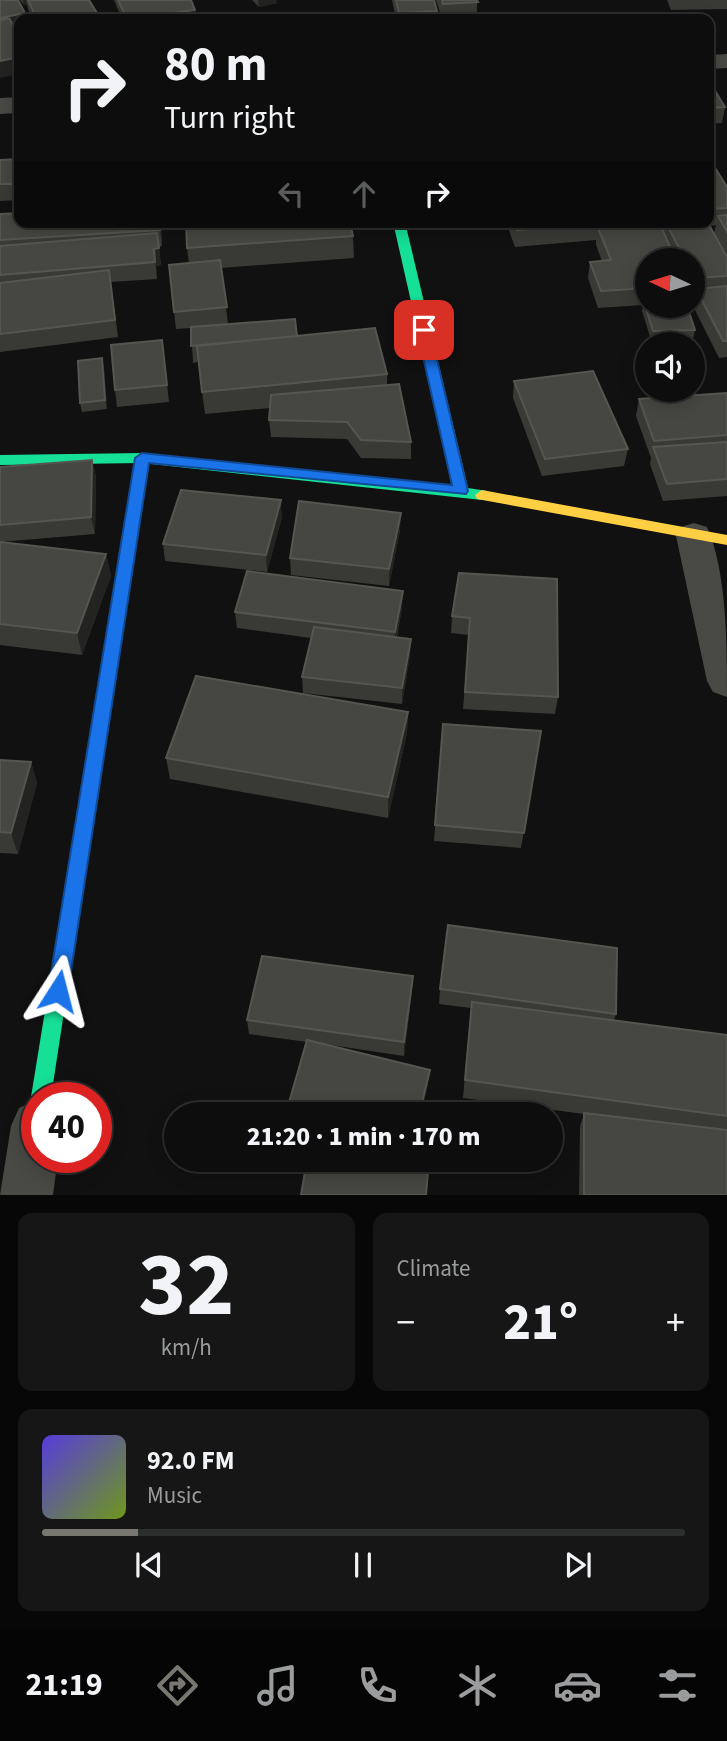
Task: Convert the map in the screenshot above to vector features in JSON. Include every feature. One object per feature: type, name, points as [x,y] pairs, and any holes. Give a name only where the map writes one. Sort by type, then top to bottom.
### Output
[{"type":"street","points":[[399,228],[461,491]]},
{"type":"street","points":[[43,1082],[142,458]]},
{"type":"street","points":[[0,460],[142,458],[461,491],[710,538],[727,681]]},
{"type":"street","points":[[26,1195],[30,1173]]},
{"type":"building","points":[[0,0],[18,0],[25,13],[14,14],[0,18]]},
{"type":"building","points":[[28,0],[89,0],[97,13],[91,14],[35,14]]},
{"type":"building","points":[[118,0],[191,0],[195,10],[165,14],[125,14]]},
{"type":"building","points":[[396,0],[434,0],[437,11],[399,13]]},
{"type":"building","points":[[442,0],[477,0],[478,2],[443,4]]},
{"type":"building","points":[[9,18],[14,26],[14,58],[0,61],[0,20]]},
{"type":"building","points":[[714,89],[725,107],[714,108]]},
{"type":"building","points":[[14,159],[14,184],[0,184],[0,160]]},
{"type":"building","points":[[714,166],[727,187],[727,208],[714,209]]},
{"type":"building","points":[[14,213],[14,228],[160,230],[0,240],[0,214]]},
{"type":"building","points":[[727,215],[727,232],[718,216]]},
{"type":"building","points":[[186,228],[351,228],[353,236],[187,248]]},
{"type":"building","points":[[598,228],[662,228],[670,248],[635,248],[635,289],[601,291],[590,262],[611,260]]},
{"type":"building","points":[[669,228],[711,228],[727,257],[727,276],[705,277],[705,248],[679,248]]},
{"type":"building","points":[[157,233],[159,248],[154,249],[155,262],[0,275],[0,246]]},
{"type":"building","points":[[220,260],[227,307],[174,312],[169,265]]},
{"type":"building","points":[[109,270],[115,320],[0,334],[0,283]]},
{"type":"building","points":[[727,286],[727,341],[723,341],[705,306],[705,288]]},
{"type":"building","points":[[649,318],[691,318],[695,330],[653,331]]},
{"type":"building","points":[[295,319],[297,336],[191,346],[191,327]]},
{"type":"building","points":[[375,328],[387,374],[202,392],[197,346]]},
{"type":"building","points":[[162,340],[167,385],[115,390],[111,345]]},
{"type":"building","points":[[102,358],[105,400],[80,403],[78,361]]},
{"type":"building","points":[[593,371],[628,449],[545,459],[514,381]]},
{"type":"building","points":[[399,384],[411,442],[361,440],[347,422],[269,420],[271,395]]},
{"type":"building","points":[[727,393],[727,435],[654,441],[640,402],[705,402],[705,394]]},
{"type":"building","points":[[727,442],[727,479],[667,484],[653,447]]},
{"type":"building","points":[[92,460],[91,517],[0,525],[0,467]]},
{"type":"building","points":[[181,490],[281,500],[266,555],[163,544]]},
{"type":"building","points":[[299,501],[401,513],[389,569],[290,558]]},
{"type":"building","points":[[0,542],[106,554],[77,633],[0,624]]},
{"type":"building","points":[[247,571],[403,591],[395,632],[235,612]]},
{"type":"building","points":[[459,573],[557,579],[558,697],[465,692],[470,618],[452,616]]},
{"type":"building","points":[[314,627],[411,639],[402,688],[302,677]]},
{"type":"building","points":[[196,676],[408,712],[388,797],[166,758]]},
{"type":"building","points":[[443,724],[541,731],[524,833],[435,825]]},
{"type":"building","points":[[0,760],[31,762],[11,833],[0,832]]},
{"type":"building","points":[[448,925],[617,948],[616,1014],[440,989]]},
{"type":"building","points":[[262,956],[413,976],[404,1042],[247,1020]]},
{"type":"building","points":[[472,1002],[727,1035],[727,1116],[465,1080]]},
{"type":"building","points":[[307,1040],[430,1070],[422,1102],[289,1102]]},
{"type":"building","points":[[584,1113],[727,1130],[727,1195],[584,1195]]},
{"type":"building","points":[[305,1172],[428,1172],[426,1195],[301,1195]]},
{"type":"traffic: fast","points":[[400,228],[461,491]]},
{"type":"traffic: fast","points":[[0,460],[142,458],[482,495]]},
{"type":"traffic: fast","points":[[43,1082],[109,666]]},
{"type":"traffic: slow","points":[[109,666],[142,458]]},
{"type":"traffic: slow","points":[[482,495],[727,540]]},
{"type":"route","points":[[58,991],[142,458],[461,491],[424,330]]}]
